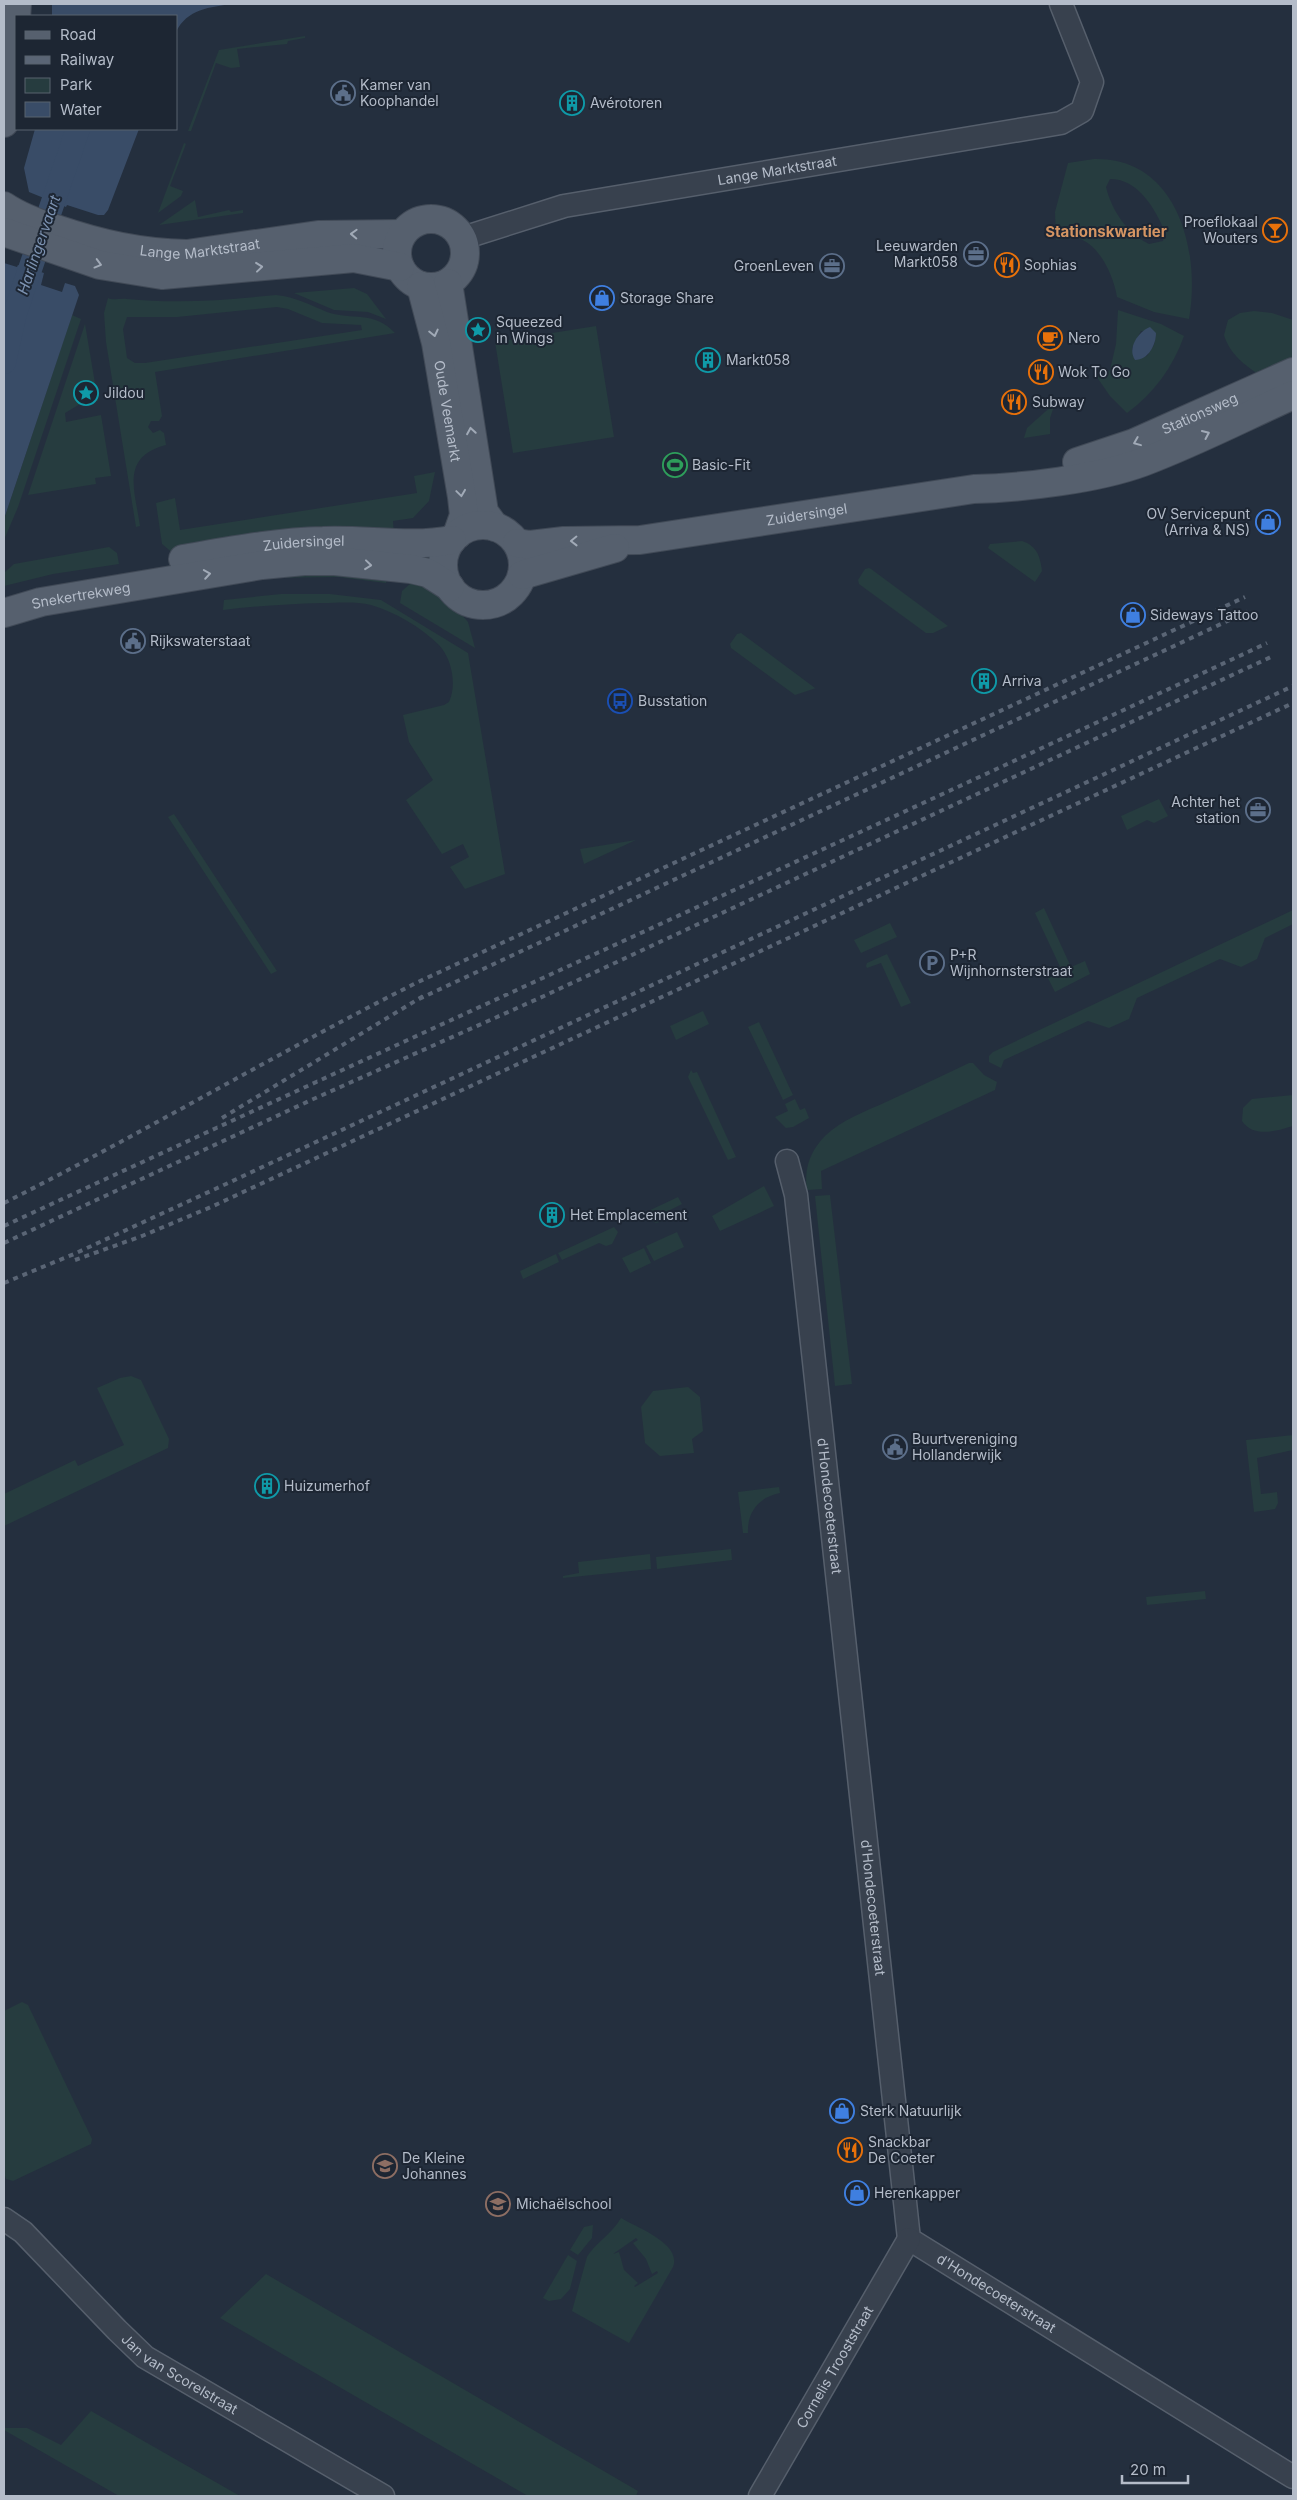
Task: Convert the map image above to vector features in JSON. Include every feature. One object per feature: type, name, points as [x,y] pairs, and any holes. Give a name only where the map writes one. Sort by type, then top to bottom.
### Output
[{"type":"main road","points":[[4,123],[11,92],[15,22]]},
{"type":"main road","points":[[4,71],[13,40]]},
{"type":"main road","name":"Lange Marktstraat","points":[[4,206],[18,216],[20,231],[55,240],[115,268],[162,275],[354,258],[400,267]]},
{"type":"main road","points":[[426,218],[441,220],[454,226],[463,238],[466,250],[464,263],[458,275],[448,283],[435,287],[421,286],[408,278],[400,267],[397,250],[402,234],[413,224],[426,218]]},
{"type":"main road","name":"Lange Marktstraat","points":[[55,240],[87,240],[129,250],[187,254],[318,235],[402,234]]},
{"type":"main road","name":"Oude Veemarkt","points":[[448,283],[484,512],[506,535]]},
{"type":"main road","name":"Oude Veemarkt","points":[[421,286],[436,343],[462,497],[464,515],[455,537]]},
{"type":"main road","name":"Stationsweg","points":[[1109,462],[1177,425],[1293,372]]},
{"type":"main road","name":"Stationsweg","points":[[1109,462],[1150,459],[1293,395]]},
{"type":"main road","name":"Zuidersingel","points":[[506,535],[530,545],[564,541],[640,540],[974,489],[1008,488],[1109,462]]},
{"type":"main road","points":[[482,525],[506,535],[522,553],[522,575],[511,594],[491,604],[467,602],[450,587],[444,575],[443,563],[446,551],[455,537],[469,528],[482,525]]},
{"type":"main road","name":"Zuidersingel","points":[[158,573],[257,546],[304,541],[422,544],[455,537]]},
{"type":"main road","name":"Zuidersingel","points":[[522,575],[583,559],[640,540]]},
{"type":"main road","name":"Zuidersingel","points":[[158,573],[335,561],[411,569],[428,573],[450,587]]},
{"type":"main road","name":"Snekertrekweg","points":[[4,593],[52,581],[158,573]]},
{"type":"main road","name":"Snekertrekweg","points":[[4,613],[158,573]]},
{"type":"street","name":"Lange Marktstraat","points":[[463,238],[564,206],[1061,124],[1082,111],[1087,102],[1092,82],[1061,4]]},
{"type":"street","name":"d'Hondecoeterstraat","points":[[787,1161],[796,1195],[909,2239],[1293,2477]]},
{"type":"street","name":"Jan van Scorelstraat","points":[[4,2219],[23,2232],[117,2330],[146,2357],[383,2496]]},
{"type":"street","name":"Cornelis Trooststraat","points":[[760,2496],[909,2239]]},
{"type":"green space","points":[[305,36],[305,38],[288,41],[287,44],[237,49],[240,67],[231,68],[216,63],[191,131],[188,131],[219,50]]},
{"type":"green space","points":[[184,143],[186,144],[170,186],[183,191],[181,196],[158,213]]},
{"type":"green space","points":[[1094,159],[1123,163],[1146,174],[1164,191],[1177,213],[1186,238],[1191,265],[1192,293],[1189,319],[1154,312],[1117,297],[1109,271],[1092,246],[1076,238],[1056,240],[1055,212],[1068,163]],"holes":[[[1110,179],[1120,180],[1138,190],[1151,205],[1165,232],[1163,241],[1149,244],[1134,234],[1116,213],[1106,187]]]},
{"type":"green space","points":[[195,200],[198,217],[229,210],[231,212],[243,210],[243,213],[159,225]]},
{"type":"green space","points":[[354,288],[367,294],[386,319],[368,312],[334,310],[294,293]]},
{"type":"green space","points":[[276,295],[296,299],[336,315],[362,317],[379,321],[395,333],[155,372],[162,416],[159,421],[151,421],[148,427],[153,433],[160,430],[164,433],[166,445],[151,450],[136,466],[134,488],[140,526],[136,527],[106,342],[104,313],[108,298],[184,301]],"holes":[[[277,307],[288,309],[322,323],[361,325],[362,330],[145,363],[135,363],[127,358],[123,329],[127,317],[177,317]]]},
{"type":"green space","points":[[1118,310],[1161,324],[1184,336],[1162,379],[1146,397],[1127,413],[1110,396],[1094,373],[1101,376],[1110,370],[1116,344]],"holes":[[[1141,331],[1156,333],[1154,345],[1147,356],[1135,360],[1132,348]]]},
{"type":"green space","points":[[1254,311],[1272,313],[1293,320],[1293,360],[1260,375],[1238,358],[1226,342],[1224,335],[1228,320],[1240,313]]},
{"type":"green space","points":[[72,315],[81,319],[18,507],[4,540],[4,519]]},
{"type":"green space","points":[[85,324],[98,401],[80,404],[65,413],[66,422],[101,415],[111,476],[95,478],[96,484],[28,495]]},
{"type":"green space","points":[[596,326],[614,437],[513,453],[495,342]]},
{"type":"green space","points":[[1055,403],[1050,418],[1050,434],[1024,438],[1027,428]]},
{"type":"green space","points":[[435,472],[429,501],[413,518],[393,521],[394,535],[174,554],[162,544],[156,503],[175,498],[180,530],[417,493],[414,476]]},
{"type":"green space","points":[[1022,541],[1031,546],[1039,556],[1042,571],[1035,582],[988,548],[990,544]]},
{"type":"green space","points":[[109,547],[117,553],[119,564],[53,574],[4,586],[5,572],[14,564]]},
{"type":"green space","points":[[869,568],[948,626],[933,633],[926,633],[859,584],[858,580],[865,569]]},
{"type":"green space","points":[[388,573],[386,583],[339,577],[258,578],[248,574]]},
{"type":"green space","points":[[411,583],[439,589],[468,622],[475,648],[400,603],[402,591]]},
{"type":"green space","points":[[281,594],[330,594],[381,600],[468,653],[505,874],[465,889],[450,867],[469,857],[463,844],[442,854],[406,800],[433,780],[409,742],[403,715],[444,705],[449,702],[453,688],[450,665],[439,645],[407,621],[389,612],[365,604],[346,602],[297,604],[223,610],[224,600]]},
{"type":"green space","points":[[741,633],[816,688],[795,695],[731,648],[730,644],[737,634]]},
{"type":"green space","points":[[1159,799],[1168,816],[1154,823],[1147,820],[1127,830],[1121,816]]},
{"type":"green space","points":[[174,814],[277,971],[271,974],[168,817]]},
{"type":"green space","points":[[636,840],[584,864],[580,849]]},
{"type":"green space","points":[[1044,908],[1071,967],[1085,961],[1090,974],[1055,992],[1048,978],[1062,971],[1035,913]]},
{"type":"green space","points":[[1293,910],[1293,924],[1265,938],[1257,959],[1241,967],[1220,959],[1137,998],[1129,1019],[1109,1028],[1088,1021],[1004,1060],[1001,1068],[989,1062],[989,1056],[993,1052]]},
{"type":"green space","points":[[890,923],[897,937],[861,953],[854,940]]},
{"type":"green space","points":[[887,954],[911,1003],[901,1007],[881,963],[867,968],[866,966],[867,963]]},
{"type":"green space","points":[[703,1011],[709,1024],[676,1040],[670,1026]]},
{"type":"green space","points":[[759,1022],[793,1095],[783,1100],[748,1027]]},
{"type":"green space","points":[[969,1063],[973,1063],[984,1075],[997,1082],[995,1090],[821,1171],[822,1189],[807,1190],[806,1174],[809,1160],[820,1141],[832,1130],[854,1116]]},
{"type":"green space","points":[[691,1070],[693,1073],[697,1072],[736,1157],[728,1160],[688,1077]]},
{"type":"green space","points":[[1293,1095],[1293,1126],[1266,1132],[1252,1130],[1242,1121],[1243,1108],[1252,1099]]},
{"type":"green space","points":[[795,1099],[800,1110],[805,1108],[809,1118],[793,1127],[786,1128],[775,1117],[788,1111],[785,1104]]},
{"type":"green space","points":[[764,1186],[774,1206],[720,1231],[712,1216]]},
{"type":"green space","points":[[830,1195],[852,1384],[835,1386],[815,1196]]},
{"type":"green space","points":[[678,1197],[682,1204],[666,1212],[663,1221],[656,1223],[647,1218],[644,1213]]},
{"type":"green space","points":[[614,1227],[618,1232],[612,1244],[606,1246],[599,1243],[562,1260],[558,1253]]},
{"type":"green space","points":[[677,1232],[684,1247],[654,1261],[646,1246]]},
{"type":"green space","points":[[644,1248],[651,1263],[630,1273],[622,1258]]},
{"type":"green space","points":[[556,1254],[559,1262],[523,1279],[520,1271]]},
{"type":"green space","points":[[131,1376],[141,1380],[169,1439],[168,1448],[4,1526],[4,1494],[75,1460],[78,1466],[124,1445],[97,1388],[120,1378]]},
{"type":"green space","points":[[688,1387],[700,1397],[703,1431],[692,1439],[694,1453],[660,1456],[645,1443],[641,1407],[653,1391]]},
{"type":"green space","points":[[1293,1435],[1293,1450],[1257,1458],[1261,1494],[1277,1492],[1278,1503],[1275,1509],[1254,1512],[1246,1440]]},
{"type":"green space","points":[[779,1487],[780,1493],[760,1502],[752,1512],[748,1533],[743,1533],[738,1492]]},
{"type":"green space","points":[[731,1549],[732,1560],[657,1569],[656,1557]]},
{"type":"green space","points":[[650,1554],[651,1569],[563,1578],[563,1576],[579,1573],[578,1562]]},
{"type":"green space","points":[[1205,1591],[1206,1599],[1147,1605],[1146,1597]]},
{"type":"green space","points":[[22,2002],[28,2005],[92,2139],[91,2144],[13,2181],[6,2179],[4,2173],[4,2011]]},
{"type":"green space","points":[[621,2218],[657,2238],[671,2251],[674,2259],[673,2267],[629,2343],[572,2311],[587,2257]],"holes":[[[636,2238],[638,2240],[633,2243],[646,2259],[652,2274],[657,2271],[658,2273],[635,2287],[638,2283],[624,2270],[619,2252],[613,2254]]]},
{"type":"green space","points":[[593,2225],[592,2238],[578,2255],[570,2250],[584,2227]]},
{"type":"green space","points":[[568,2255],[577,2261],[570,2289],[561,2299],[549,2301],[543,2298]]},
{"type":"green space","points":[[266,2274],[638,2491],[636,2496],[528,2496],[220,2318]]},
{"type":"green space","points":[[91,2411],[240,2496],[119,2496],[4,2430],[4,2428],[27,2428],[61,2445]]},
{"type":"water","points":[[52,4],[233,4],[200,10],[186,18],[178,29],[178,15],[52,15]]},
{"type":"water","points":[[35,130],[139,130],[108,210],[104,215],[98,215],[67,205],[66,207],[29,192],[24,168]]},
{"type":"water","points":[[4,263],[44,273],[41,285],[62,292],[65,283],[75,286],[79,295],[4,519]]},
{"type":"water","points":[[1150,327],[1156,333],[1153,347],[1147,355],[1135,360],[1132,350],[1135,341],[1141,333]]},
{"type":"waterway","name":"Harlingervaart","points":[[4,362],[15,313],[78,130]]},
{"type":"railway","points":[[4,1203],[416,983],[1245,597]]},
{"type":"railway","points":[[419,999],[1251,610]]},
{"type":"railway","points":[[4,1226],[1267,643]]},
{"type":"railway","points":[[4,1243],[309,1101],[544,996],[1273,656]]},
{"type":"railway","points":[[4,1283],[74,1254],[226,1184],[1293,686]]},
{"type":"railway","points":[[75,1260],[142,1236],[211,1207],[1293,703]]},
{"type":"railway","points":[[222,1118],[425,995]]},
{"type":"place","name":"Kamer van Koophandel","points":[[343,93]]},
{"type":"place","name":"Avérotoren","points":[[572,103]]},
{"type":"place","name":"Proeflokaal Wouters","points":[[1275,230]]},
{"type":"place","name":"Leeuwarden Markt058","points":[[976,254]]},
{"type":"place","name":"Sophias","points":[[1007,265]]},
{"type":"place","name":"GroenLeven","points":[[832,266]]},
{"type":"place","name":"Storage Share","points":[[602,298]]},
{"type":"place","name":"Squeezed in Wings","points":[[478,330]]},
{"type":"place","name":"Nero","points":[[1050,338]]},
{"type":"place","name":"Markt058","points":[[708,360]]},
{"type":"place","name":"Wok To Go","points":[[1041,372]]},
{"type":"place","name":"Jildou","points":[[86,393]]},
{"type":"place","name":"Subway","points":[[1014,402]]},
{"type":"place","name":"Basic-Fit","points":[[675,465]]},
{"type":"place","name":"OV Servicepunt (Arriva & NS)","points":[[1268,522]]},
{"type":"place","name":"Sideways Tattoo","points":[[1133,615]]},
{"type":"place","name":"Rijkswaterstaat","points":[[133,641]]},
{"type":"place","name":"Arriva","points":[[984,681]]},
{"type":"place","name":"Busstation","points":[[620,701]]},
{"type":"place","name":"Achter het station","points":[[1258,810]]},
{"type":"place","name":"P+R Wijnhornsterstraat","points":[[932,963]]},
{"type":"place","name":"Het Emplacement","points":[[552,1215]]},
{"type":"place","name":"Buurtvereniging Hollanderwijk","points":[[895,1447]]},
{"type":"place","name":"Huizumerhof","points":[[267,1486]]},
{"type":"place","name":"Sterk Natuurlijk","points":[[842,2111]]},
{"type":"place","name":"Snackbar De Coeter","points":[[850,2150]]},
{"type":"place","name":"De Kleine Johannes","points":[[385,2166]]},
{"type":"place","name":"Herenkapper","points":[[857,2193]]},
{"type":"place","name":"Michaëlschool","points":[[498,2204]]},
{"type":"district","name":"Stationskwartier","points":[[1106,232]]}]
